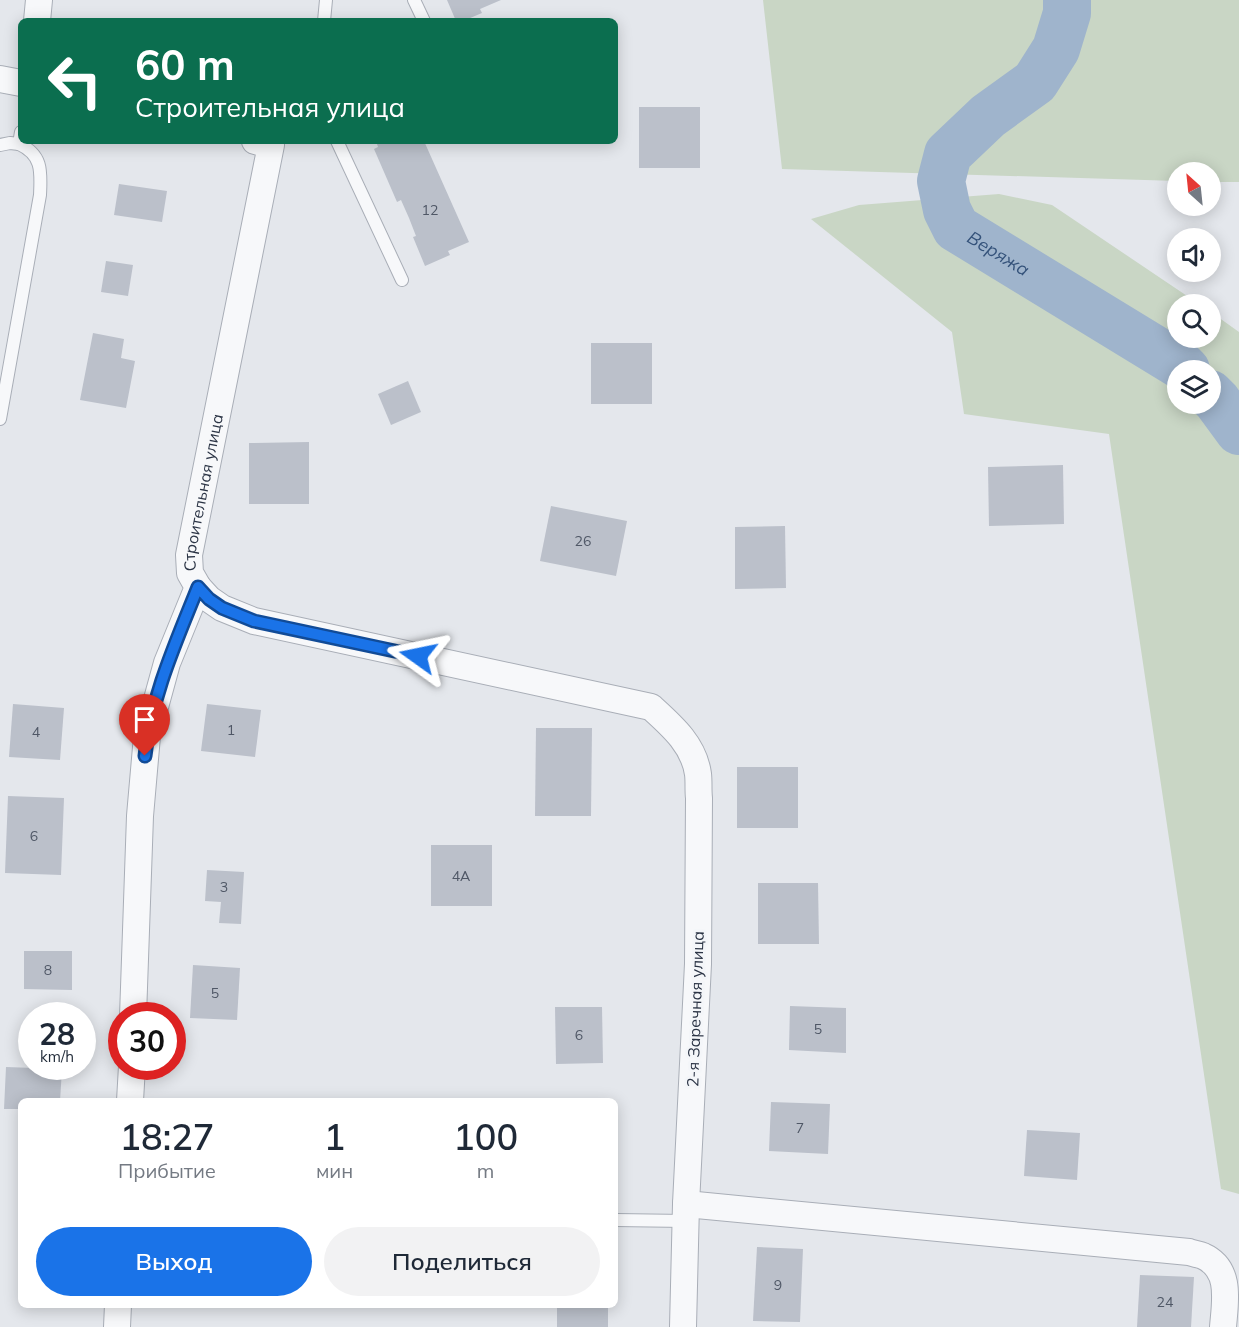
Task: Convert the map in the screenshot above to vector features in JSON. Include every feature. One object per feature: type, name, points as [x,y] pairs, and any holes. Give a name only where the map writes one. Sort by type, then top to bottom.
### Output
[{"type":"street","points":[[37,18],[39,0]]},
{"type":"street","points":[[0,79],[18,82]]},
{"type":"street","name":"Строительная улица","points":[[133,1002],[140,816],[147,736],[167,663],[198,587],[190,573],[189,555],[268,144]]},
{"type":"street","name":"2-я Заречная улица","points":[[198,587],[222,608],[254,621],[651,707],[674,727],[692,751],[698,772],[698,964],[683,1327]]},
{"type":"street","points":[[130,1098],[131,1080]]},
{"type":"street","points":[[686,1213],[1189,1252],[1205,1257],[1219,1269],[1225,1284],[1224,1327]]},
{"type":"street","points":[[117,1327],[118,1308]]},
{"type":"lane","points":[[324,18],[326,0]]},
{"type":"lane","points":[[414,0],[423,18]]},
{"type":"lane","points":[[0,145],[18,139]]},
{"type":"lane","points":[[0,419],[40,195],[41,178],[36,157],[25,144]]},
{"type":"lane","points":[[338,144],[402,280]]},
{"type":"lane","points":[[618,1220],[686,1213]]},
{"type":"green space","points":[[763,0],[1239,0],[1239,182],[1221,182],[1221,162],[1167,162],[1167,181],[782,169]]},
{"type":"green space","points":[[999,194],[1052,205],[1184,294],[1167,294],[1167,348],[1221,348],[1221,319],[1239,332],[1239,1194],[1221,1189],[1109,434],[964,414],[952,332],[811,219],[859,205]]},
{"type":"building","points":[[447,0],[501,0],[480,9],[482,13],[470,18],[455,18]]},
{"type":"building","points":[[639,107],[700,107],[700,168],[639,168]]},
{"type":"building","points":[[377,144],[425,144],[469,242],[448,251],[450,255],[425,266],[413,237],[416,236],[409,218],[401,200],[397,202],[374,149],[378,147]]},
{"type":"building","points":[[119,184],[167,191],[162,222],[114,215]]},
{"type":"building","points":[[106,261],[133,265],[128,296],[101,292]]},
{"type":"building","points":[[93,333],[124,339],[121,358],[135,361],[126,408],[80,400]]},
{"type":"building","points":[[591,343],[652,343],[652,404],[591,404]]},
{"type":"building","points":[[408,381],[421,412],[391,425],[378,394]]},
{"type":"building","points":[[309,442],[309,504],[249,504],[249,443]]},
{"type":"building","points":[[1063,465],[1064,524],[989,526],[988,467]]},
{"type":"building","points":[[551,506],[627,521],[616,576],[540,561]]},
{"type":"building","points":[[785,526],[786,588],[735,589],[735,527]]},
{"type":"building","points":[[13,704],[64,708],[60,760],[9,757]]},
{"type":"building","points":[[207,704],[261,710],[255,757],[201,751]]},
{"type":"building","points":[[536,728],[592,728],[591,816],[535,816]]},
{"type":"building","points":[[737,767],[798,767],[798,828],[737,828]]},
{"type":"building","points":[[8,796],[64,798],[61,875],[5,873]]},
{"type":"building","points":[[431,845],[492,845],[492,906],[431,906]]},
{"type":"building","points":[[207,870],[244,872],[241,924],[219,923],[221,902],[205,901]]},
{"type":"building","points":[[758,883],[818,883],[819,944],[758,944]]},
{"type":"building","points":[[24,951],[72,951],[72,990],[24,989]]},
{"type":"building","points":[[193,965],[240,968],[237,1020],[190,1018]]},
{"type":"building","points":[[790,1006],[846,1008],[846,1053],[789,1050]]},
{"type":"building","points":[[555,1007],[602,1007],[603,1063],[556,1064]]},
{"type":"building","points":[[6,1067],[18,1067],[18,1080],[61,1080],[60,1098],[18,1098],[18,1109],[4,1109]]},
{"type":"building","points":[[771,1102],[830,1104],[828,1154],[769,1151]]},
{"type":"building","points":[[1027,1130],[1080,1133],[1077,1180],[1024,1176]]},
{"type":"building","points":[[757,1247],[803,1249],[800,1322],[753,1321]]},
{"type":"building","points":[[1140,1275],[1194,1277],[1191,1327],[1137,1327]]},
{"type":"building","points":[[557,1308],[608,1308],[608,1327],[557,1327]]},
{"type":"waterway","name":"Веряжа","points":[[1067,0],[1067,13],[1056,49],[1035,82],[988,116],[948,154],[941,181],[947,210],[956,228],[1172,360]]},
{"type":"waterway","name":"Веряжа","points":[[1221,406],[1239,431]]},
{"type":"route","points":[[145,756],[147,736],[167,663],[198,587],[222,608],[254,621],[418,656]]}]
